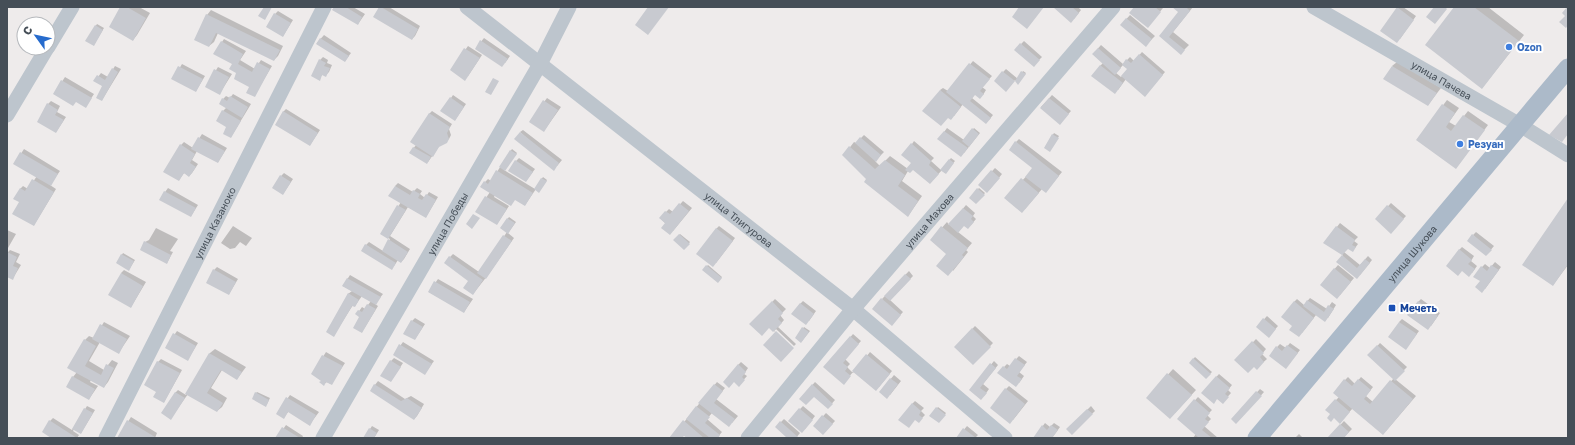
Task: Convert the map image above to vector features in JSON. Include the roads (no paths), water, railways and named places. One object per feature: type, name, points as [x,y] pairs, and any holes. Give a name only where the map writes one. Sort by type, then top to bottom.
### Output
[{"type":"main road","name":"улица Шукова","points":[[1257,438],[1568,68]]},
{"type":"street","points":[[56,34],[72,7]]},
{"type":"street","name":"улица Казаноко","points":[[106,438],[324,7]]},
{"type":"street","name":"улица Тлигурова","points":[[467,7],[853,309],[1006,438]]},
{"type":"street","name":"улица Победы","points":[[323,438],[540,64],[569,7]]},
{"type":"street","name":"улица Махова","points":[[748,438],[853,309],[1114,7]]},
{"type":"street","name":"улица Пачева","points":[[1314,7],[1520,125],[1568,155]]},
{"type":"street","points":[[7,115],[43,56]]},
{"type":"place","name":"Ozon","points":[[1509,47]]},
{"type":"place","name":"Резуан","points":[[1460,144]]},
{"type":"place","name":"Мечеть","points":[[1392,308]]}]
